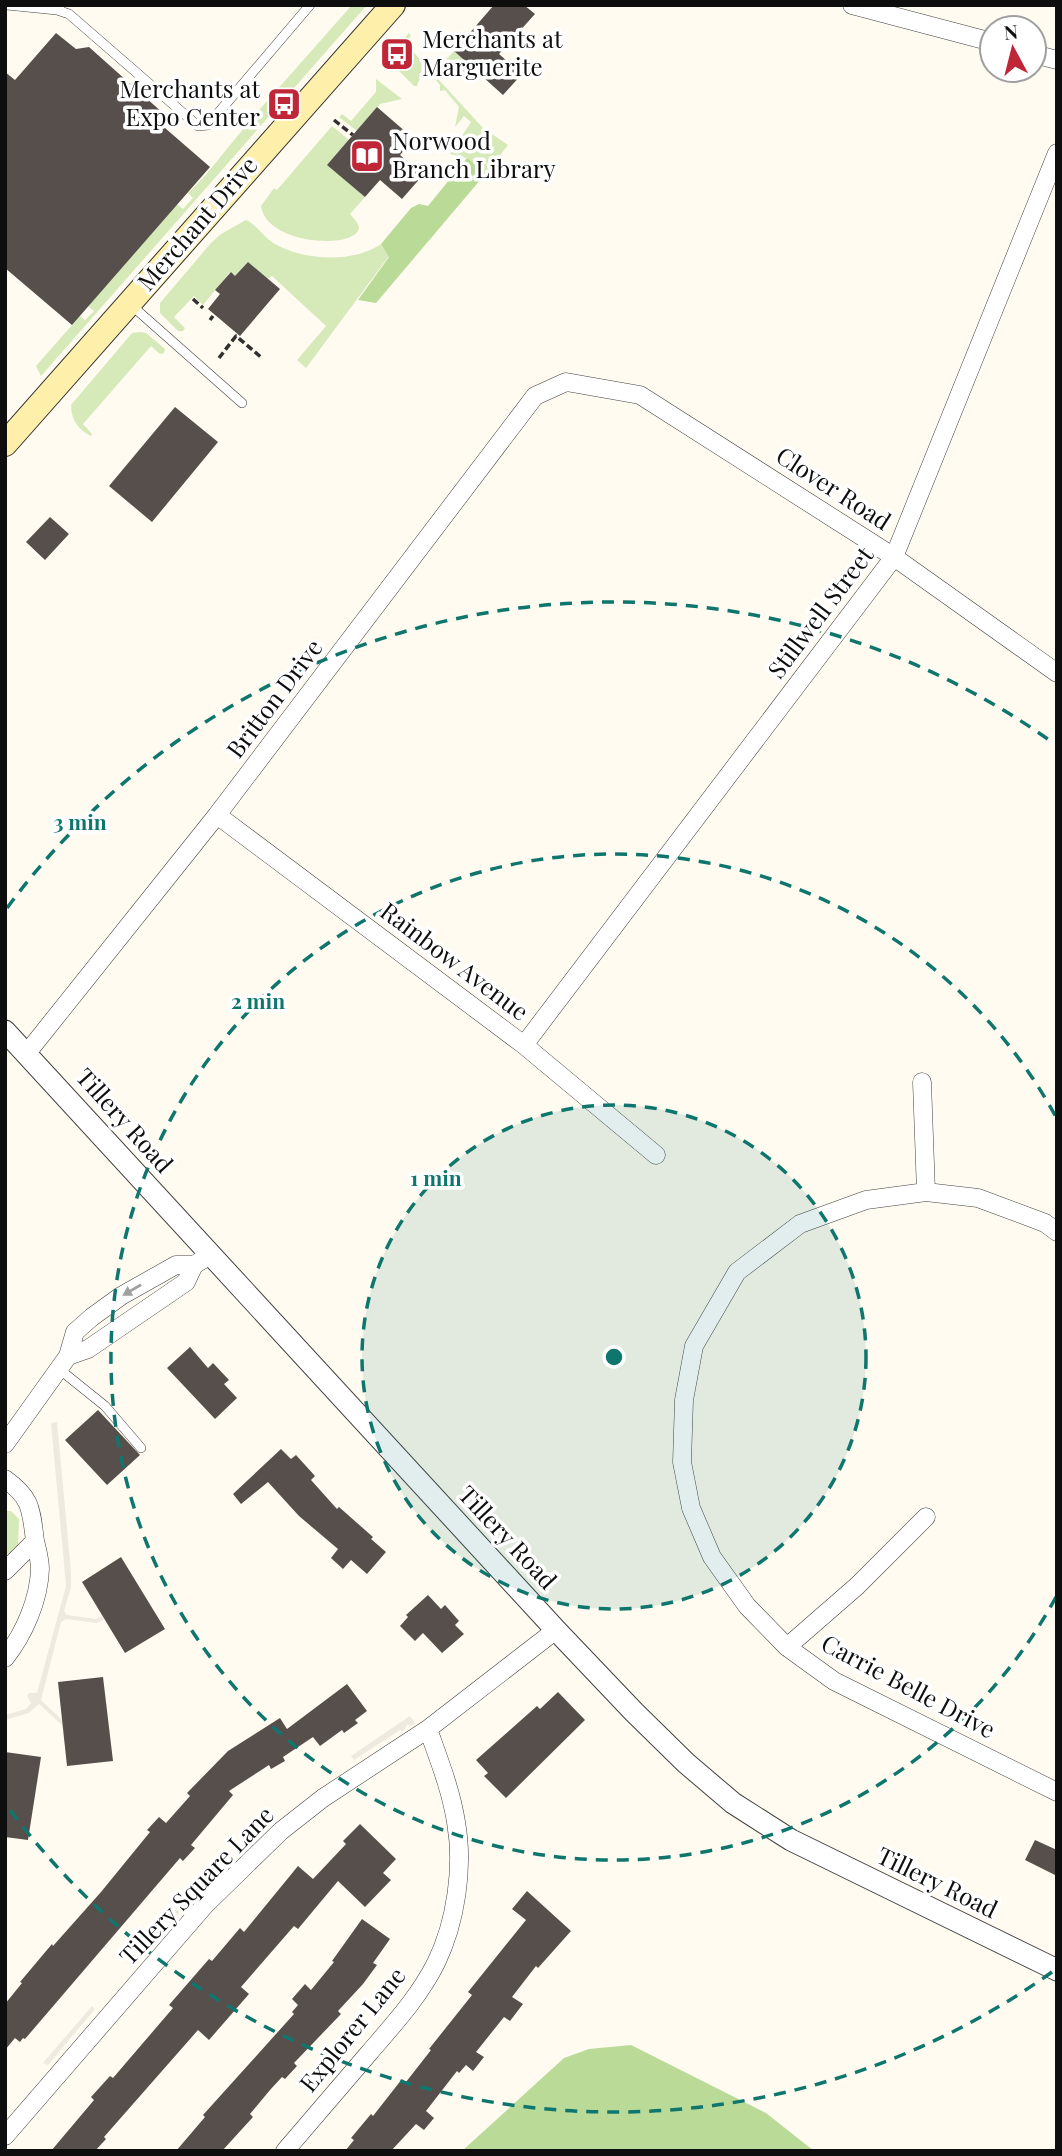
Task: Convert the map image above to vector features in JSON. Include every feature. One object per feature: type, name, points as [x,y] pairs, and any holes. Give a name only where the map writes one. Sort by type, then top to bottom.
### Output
[{"type":"main road","name":"Merchant Drive","points":[[5,444],[393,5]]},
{"type":"street","points":[[852,5],[978,38]]},
{"type":"street","name":"Stillwell Street","points":[[524,1045],[894,557],[1057,153]]},
{"type":"street","name":"Clover Road","points":[[566,382],[640,395],[894,557],[1057,673]]},
{"type":"street","name":"Britton Drive","points":[[27,1053],[217,815],[535,397],[566,382]]},
{"type":"street","name":"Rainbow Avenue","points":[[217,815],[524,1045],[656,1155]]},
{"type":"street","name":"Tillery Road","points":[[5,1031],[27,1053],[202,1260],[634,1712],[686,1763],[733,1803],[791,1840],[1057,1970]]},
{"type":"street","points":[[922,1082],[926,1192]]},
{"type":"street","name":"Carrie Belle Drive","points":[[1057,1232],[1045,1223],[978,1198],[926,1192],[866,1200],[800,1224],[737,1272],[694,1346],[684,1400],[682,1462],[691,1507],[712,1557],[747,1606],[788,1647],[834,1681],[1057,1792]]},
{"type":"street","points":[[64,1363],[186,1282],[202,1260]]},
{"type":"street","points":[[5,1444],[64,1363],[75,1332],[121,1296],[176,1265],[202,1260]]},
{"type":"street","points":[[5,1479],[22,1490],[31,1511],[40,1568],[26,1624],[5,1658]]},
{"type":"street","points":[[788,1647],[857,1586],[926,1517]]},
{"type":"street","points":[[5,1571],[36,1541]]},
{"type":"street","name":"Tillery Square Lane","points":[[5,2136],[205,1906],[281,1831],[323,1798],[428,1729],[556,1630]]},
{"type":"street","name":"Explorer Lane","points":[[285,2151],[419,1993],[437,1962],[456,1894],[459,1859],[457,1823],[449,1788],[428,1729]]},
{"type":"lane","points":[[7,5],[59,7],[198,126],[204,127],[310,5]]},
{"type":"lane","points":[[129,303],[243,403]]},
{"type":"lane","points":[[64,1363],[141,1448]]},
{"type":"path","points":[[334,120],[353,135]]},
{"type":"path","points":[[193,299],[204,309]]},
{"type":"path","points":[[219,358],[236,337],[262,358]]},
{"type":"green space","points":[[352,5],[367,5],[41,376],[36,366],[80,316],[85,320],[94,311],[88,306],[177,204],[183,209],[193,198],[188,193]]},
{"type":"green space","points":[[409,33],[411,36],[405,43],[483,128],[508,145],[487,172],[467,158],[450,154],[471,122],[464,116],[455,127],[459,107],[445,90],[440,91],[440,85],[431,74],[422,71],[417,86],[414,86],[392,64],[394,45]]},
{"type":"green space","points":[[454,51],[478,73],[464,78],[446,63]]},
{"type":"green space","points":[[376,79],[402,99],[380,104],[357,131],[339,117],[342,114],[351,121],[376,92]]},
{"type":"green space","points":[[332,126],[349,140],[365,197],[350,214],[359,228],[354,235],[328,241],[293,236],[278,229],[267,219],[261,206],[274,188],[277,190]]},
{"type":"green space","points":[[467,158],[487,172],[376,303],[358,300],[389,257],[381,244],[411,208],[419,204],[428,206]]},
{"type":"green space","points":[[246,220],[275,244],[300,254],[343,257],[370,250],[381,244],[389,256],[306,368],[297,360],[326,326],[272,276],[268,279],[248,262],[235,276],[230,272],[203,305],[194,296],[174,317],[185,328],[183,331],[178,331],[160,313],[160,303],[211,243]]},
{"type":"green space","points":[[141,332],[165,349],[164,353],[160,354],[151,346],[83,424],[91,436],[82,431],[76,423],[71,405],[132,333]]},
{"type":"green space","points":[[5,1511],[11,1511],[19,1519],[18,1550],[5,1555]]},
{"type":"green space","points":[[631,2045],[766,2113],[814,2151],[462,2151],[564,2058],[589,2049]]},
{"type":"shaded area","points":[[57,1422],[71,1572],[71,1587],[64,1611],[67,1615],[96,1619],[102,1616],[104,1619],[97,1623],[66,1619],[61,1622],[41,1700],[62,1720],[62,1725],[39,1704],[29,1713],[5,1720],[5,1715],[26,1709],[31,1703],[27,1696],[29,1693],[37,1693],[66,1586],[51,1423]]},
{"type":"shaded area","points":[[410,1716],[415,1723],[410,1726],[408,1724],[402,1732],[400,1730],[354,1760],[351,1756]]},
{"type":"shaded area","points":[[214,1867],[217,1870],[170,1923],[166,1921]]},
{"type":"shaded area","points":[[92,2006],[95,2009],[48,2065],[43,2063]]},
{"type":"building","points":[[494,5],[524,5],[535,14],[499,54],[522,74],[503,95],[454,51]]},
{"type":"building","points":[[56,33],[76,49],[89,47],[164,114],[165,128],[210,167],[72,325],[5,268],[5,72],[15,80]]},
{"type":"building","name":"Norwood Branch Library","points":[[377,107],[414,139],[400,155],[423,175],[402,199],[380,180],[365,197],[327,165]]},
{"type":"building","points":[[248,262],[280,289],[240,336],[208,309],[220,294],[215,290],[231,272],[235,276]]},
{"type":"building","points":[[175,407],[218,442],[152,522],[109,486]]},
{"type":"building","points":[[50,517],[69,534],[45,560],[26,542]]},
{"type":"building","points":[[190,1347],[208,1368],[213,1363],[229,1380],[224,1384],[237,1398],[215,1419],[167,1368]]},
{"type":"building","points":[[98,1410],[140,1455],[107,1485],[65,1440]]},
{"type":"building","points":[[281,1449],[291,1459],[296,1455],[315,1476],[311,1480],[337,1509],[339,1507],[386,1552],[367,1574],[351,1560],[343,1569],[331,1558],[338,1549],[299,1516],[268,1482],[241,1504],[233,1494]]},
{"type":"building","points":[[121,1557],[165,1629],[125,1653],[82,1582]]},
{"type":"building","points":[[428,1595],[441,1609],[445,1605],[459,1621],[455,1625],[464,1634],[442,1653],[423,1633],[415,1641],[400,1626],[408,1617],[406,1615]]},
{"type":"building","points":[[103,1677],[113,1761],[67,1766],[58,1682]]},
{"type":"building","points":[[347,1684],[367,1711],[355,1720],[358,1723],[344,1733],[342,1730],[320,1746],[313,1737],[283,1757],[285,1761],[271,1769],[269,1765],[229,1791],[233,1795],[191,1845],[195,1848],[183,1861],[180,1858],[25,2039],[20,2042],[15,2038],[5,2050],[5,2004],[52,1944],[53,1946],[101,1892],[159,1817],[166,1823],[190,1796],[187,1793],[228,1751],[280,1718],[287,1729]]},
{"type":"building","points":[[558,1692],[585,1720],[506,1798],[484,1776],[488,1773],[476,1760],[537,1706],[540,1709]]},
{"type":"building","points":[[5,1752],[41,1757],[28,1840],[5,1837]]},
{"type":"building","points":[[360,1824],[396,1859],[383,1873],[391,1880],[365,1907],[338,1881],[298,1929],[294,1926],[241,1987],[249,1994],[209,2040],[198,2030],[104,2137],[106,2139],[95,2151],[51,2151],[94,2100],[91,2097],[110,2076],[113,2078],[173,2008],[169,2005],[209,1959],[212,1961],[240,1928],[244,1932],[298,1866],[313,1879],[346,1844],[343,1841]]},
{"type":"building","points":[[1035,1840],[1057,1850],[1057,1876],[1025,1860]]},
{"type":"building","points":[[527,1891],[571,1931],[538,1968],[536,1966],[512,1997],[523,2004],[510,2021],[504,2017],[476,2052],[484,2057],[473,2071],[466,2065],[459,2073],[457,2071],[426,2111],[434,2118],[424,2130],[416,2124],[391,2151],[345,2151],[354,2140],[351,2138],[371,2114],[373,2116],[402,2079],[406,2082],[472,1995],[468,1992],[526,1920],[512,1909]]},
{"type":"building","points":[[362,1919],[390,1939],[373,1963],[377,1965],[338,2011],[341,2014],[294,2063],[297,2066],[285,2079],[282,2077],[270,2090],[250,2114],[253,2117],[222,2151],[176,2151],[205,2117],[203,2115],[294,2014],[292,2012],[298,2005],[292,1999],[305,1984],[311,1990],[334,1962],[332,1961]]},
{"type":"place","name":"Merchants at Marguerite","points":[[397,54]]},
{"type":"place","name":"Merchants at Expo Center","points":[[284,104]]},
{"type":"place","name":"Norwood Branch Library","points":[[367,156]]}]
